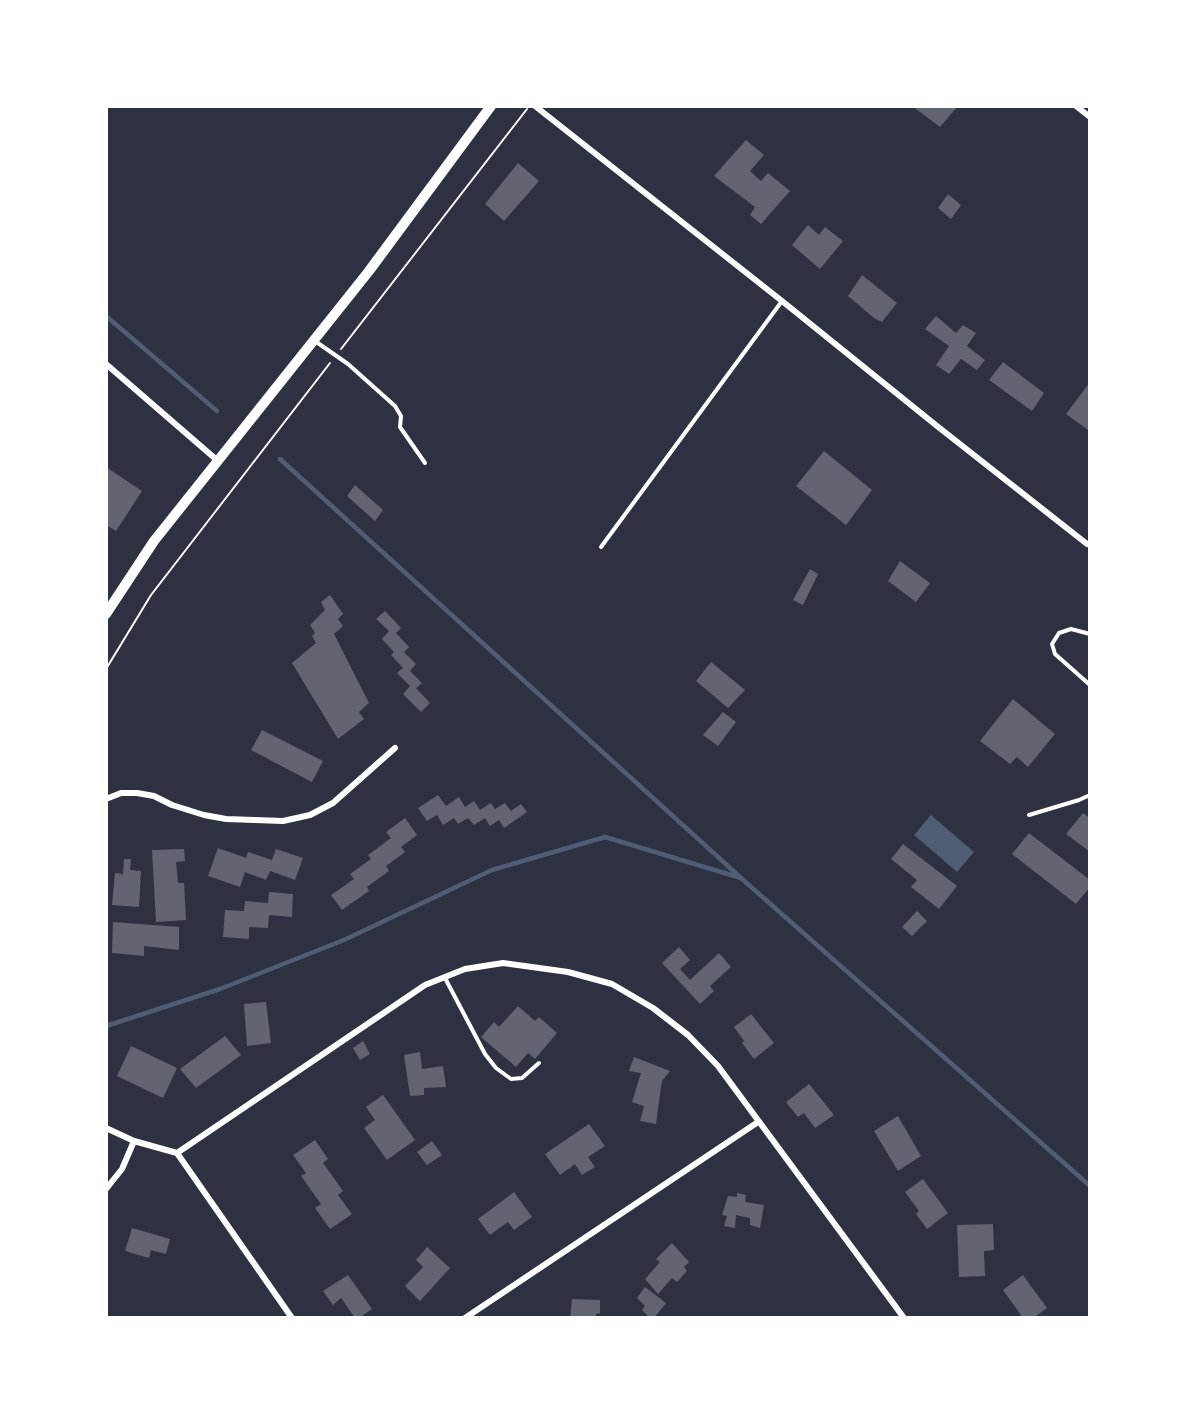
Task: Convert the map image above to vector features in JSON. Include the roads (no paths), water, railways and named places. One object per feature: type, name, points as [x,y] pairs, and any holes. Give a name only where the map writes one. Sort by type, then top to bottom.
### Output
[{"type":"main road","points":[[106,614],[154,541],[369,271],[491,106]]},
{"type":"street","points":[[535,106],[1089,545]]},
{"type":"street","points":[[1076,106],[1089,117]]},
{"type":"street","points":[[106,364],[218,461]]},
{"type":"street","points":[[106,799],[121,793],[138,793],[154,796],[172,805],[204,815],[226,819],[283,821],[310,815],[333,803],[395,747]]},
{"type":"street","points":[[177,1153],[425,985],[465,969],[503,963],[568,972],[612,984],[653,1008],[688,1035],[718,1066],[904,1317]]},
{"type":"street","points":[[465,1317],[758,1122]]},
{"type":"street","points":[[106,1128],[134,1141],[177,1153],[292,1317]]},
{"type":"street","points":[[106,1188],[122,1169],[134,1141]]},
{"type":"lane","points":[[601,547],[782,301]]},
{"type":"lane","points":[[315,340],[348,364],[395,406],[401,416],[400,427],[425,464]]},
{"type":"lane","points":[[1089,634],[1071,629],[1059,633],[1052,644],[1055,654],[1089,685]]},
{"type":"lane","points":[[1029,815],[1089,795]]},
{"type":"lane","points":[[445,977],[485,1054],[496,1068],[511,1079],[522,1078],[539,1063]]},
{"type":"water","points":[[931,815],[974,852],[957,872],[914,835]]},
{"type":"waterway","points":[[106,316],[217,411]]},
{"type":"waterway","points":[[280,459],[740,877]]},
{"type":"waterway","points":[[106,1026],[220,989],[344,940],[492,870],[605,837],[741,878],[1090,1186]]}]
